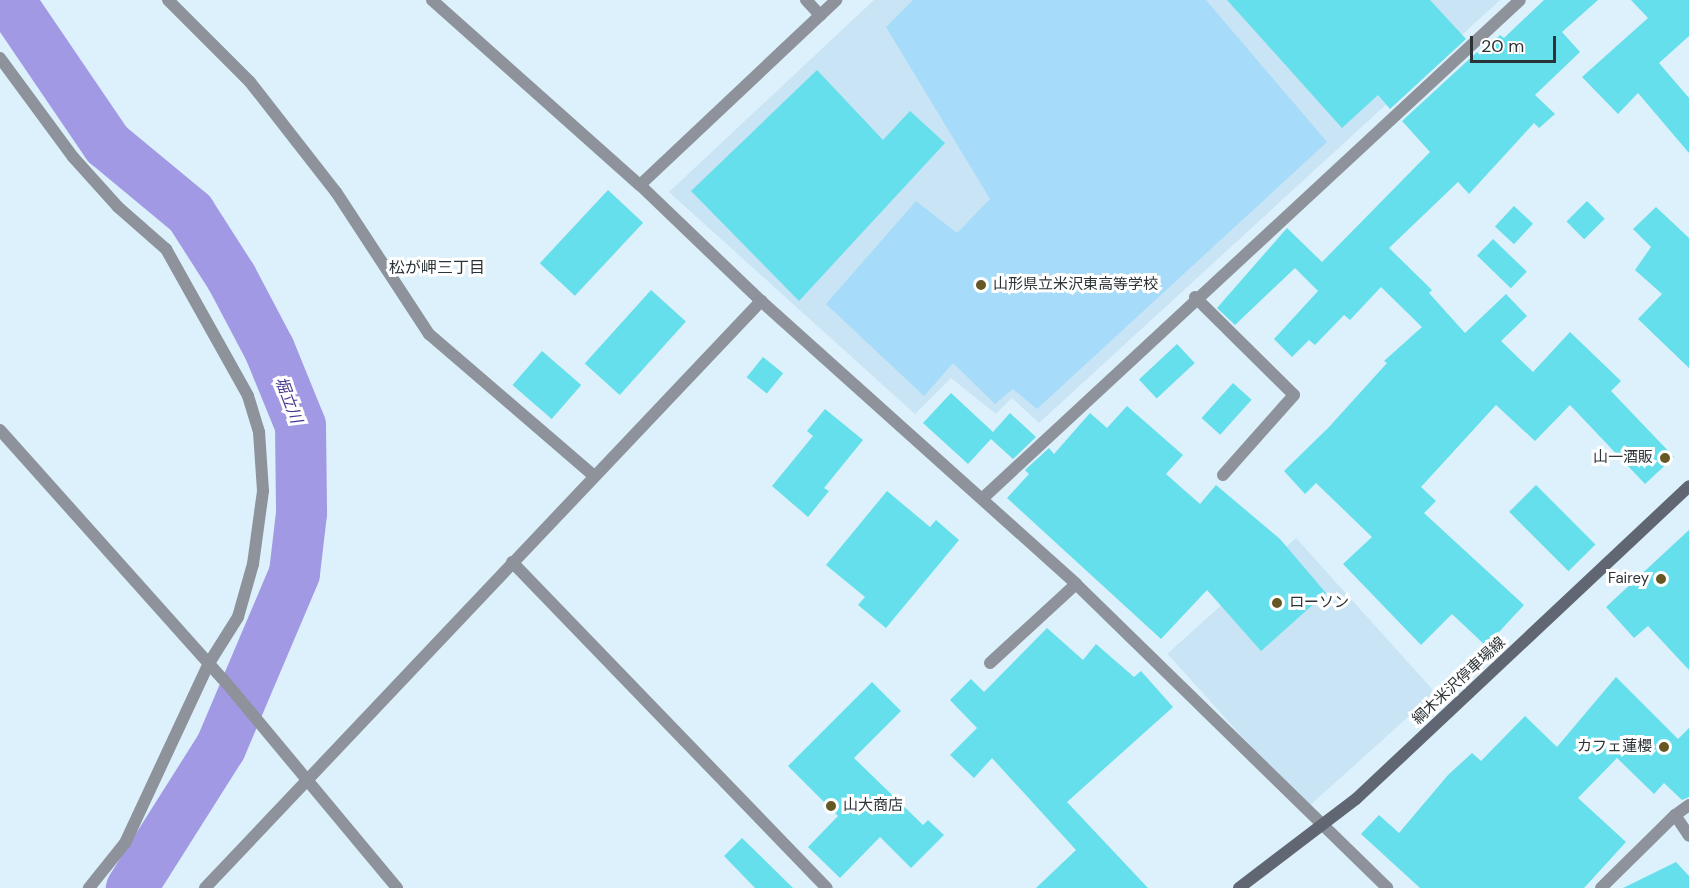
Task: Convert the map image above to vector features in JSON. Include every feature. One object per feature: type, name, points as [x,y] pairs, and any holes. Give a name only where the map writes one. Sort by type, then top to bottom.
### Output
[{"type":"main road","name":"綱木米沢停車場線","points":[[1239,888],[1324,825],[1689,486]]},
{"type":"street","points":[[168,0],[272,109],[336,192],[429,334],[594,476]]},
{"type":"street","points":[[432,0],[640,185],[761,301],[1076,584],[1387,888]]},
{"type":"street","points":[[806,0],[820,15]]},
{"type":"street","points":[[640,185],[836,0]]},
{"type":"street","points":[[982,498],[1195,297],[1520,0]]},
{"type":"street","points":[[0,58],[73,157],[118,207],[166,249],[248,396],[260,432],[263,491],[252,564],[238,617],[209,663],[126,843],[89,888]]},
{"type":"street","points":[[1195,297],[1294,395],[1223,475]]},
{"type":"street","points":[[205,888],[761,301]]},
{"type":"street","points":[[0,430],[223,679],[309,780],[321,803],[397,888]]},
{"type":"street","points":[[512,562],[828,888]]},
{"type":"street","points":[[990,663],[1076,584]]},
{"type":"street","points":[[1601,888],[1689,805]]},
{"type":"street","points":[[1676,815],[1689,836]]},
{"type":"shaded area","name":"山形県立米沢東高等学校","points":[[874,0],[1500,0],[1039,423],[1012,398],[996,414],[951,378],[915,414],[669,192]]},
{"type":"shaded area","name":"山形県立米沢東高等学校","points":[[913,0],[1206,0],[1327,142],[1037,409],[1013,389],[995,404],[953,363],[924,396],[826,304],[916,201],[957,233],[990,199],[886,27]]},
{"type":"shaded area","points":[[1296,538],[1435,693],[1307,808],[1167,654]]},
{"type":"building","points":[[1227,0],[1430,0],[1466,39],[1390,109],[1378,95],[1342,128]]},
{"type":"building","points":[[1544,0],[1598,0],[1562,32],[1580,52],[1535,95],[1555,114],[1539,128],[1534,123],[1469,194],[1458,182],[1389,248],[1432,290],[1429,293],[1465,333],[1506,294],[1527,316],[1501,341],[1533,372],[1570,332],[1621,381],[1611,391],[1674,457],[1645,484],[1570,405],[1535,441],[1496,405],[1421,487],[1436,501],[1424,513],[1524,605],[1486,646],[1452,614],[1421,645],[1343,564],[1372,537],[1316,483],[1305,494],[1284,471],[1329,427],[1387,363],[1384,361],[1422,327],[1381,287],[1350,320],[1344,315],[1315,345],[1309,340],[1292,357],[1274,339],[1318,291],[1295,268],[1235,325],[1217,308],[1287,228],[1322,262],[1430,152],[1402,121],[1477,52],[1480,55],[1500,35],[1504,38]]},
{"type":"building","points":[[1631,0],[1689,0],[1689,36],[1659,63],[1689,98],[1689,153],[1638,93],[1618,114],[1582,77],[1648,18]]},
{"type":"building","points":[[817,70],[883,140],[910,111],[945,143],[799,301],[691,191]]},
{"type":"building","points":[[608,190],[643,223],[575,296],[540,263]]},
{"type":"building","points":[[1587,201],[1605,219],[1584,239],[1566,222]]},
{"type":"building","points":[[1514,206],[1533,224],[1514,244],[1495,226]]},
{"type":"building","points":[[1656,207],[1689,238],[1689,368],[1638,319],[1662,294],[1635,270],[1651,247],[1633,229]]},
{"type":"building","points":[[1493,239],[1527,272],[1511,288],[1477,256]]},
{"type":"building","points":[[651,290],[686,321],[620,395],[585,364]]},
{"type":"building","points":[[1177,344],[1195,363],[1157,398],[1139,379]]},
{"type":"building","points":[[542,351],[581,385],[552,419],[512,385]]},
{"type":"building","points":[[763,357],[783,373],[767,394],[747,377]]},
{"type":"building","points":[[1233,383],[1252,400],[1220,435],[1202,418]]},
{"type":"building","points":[[951,393],[993,432],[1010,413],[1036,437],[1013,459],[991,439],[968,464],[923,423]]},
{"type":"building","points":[[1127,406],[1183,455],[1166,474],[1200,504],[1216,485],[1280,539],[1326,593],[1261,651],[1207,590],[1161,639],[1007,498],[1029,474],[1025,470],[1049,448],[1054,454],[1090,413],[1107,428]]},
{"type":"building","points":[[825,409],[863,440],[824,488],[829,491],[808,517],[772,486],[813,436],[807,431]]},
{"type":"building","points":[[1536,485],[1595,544],[1569,571],[1509,512]]},
{"type":"building","points":[[887,491],[930,527],[936,520],[959,540],[886,628],[858,605],[865,597],[826,565]]},
{"type":"building","points":[[1689,530],[1689,670],[1648,626],[1634,638],[1606,607]]},
{"type":"building","points":[[1047,628],[1083,660],[1096,644],[1134,677],[1141,671],[1173,707],[1067,802],[1148,888],[1036,888],[1076,850],[992,758],[974,778],[950,755],[977,728],[950,700],[971,679],[984,692]]},
{"type":"building","points":[[1616,677],[1678,739],[1689,728],[1689,797],[1682,800],[1664,783],[1654,794],[1617,758],[1578,798],[1626,842],[1584,888],[1420,888],[1361,834],[1379,815],[1399,833],[1448,775],[1472,753],[1481,761],[1525,716],[1557,747]]},
{"type":"building","points":[[872,682],[901,711],[854,758],[923,825],[928,820],[944,835],[911,868],[880,837],[840,878],[808,847],[838,816],[788,766]]},
{"type":"building","points":[[742,838],[793,888],[755,888],[724,856]]},
{"type":"building","points":[[1676,862],[1689,876],[1689,888],[1623,888]]},
{"type":"waterway","name":"堀立川","points":[[9,0],[107,144],[190,213],[231,277],[269,349],[300,425],[301,513],[294,573],[220,747],[131,888]]},
{"type":"place","name":"山形県立米沢東高等学校","points":[[981,285]]},
{"type":"place","name":"山一酒販","points":[[1665,458]]},
{"type":"place","name":"Fairey","points":[[1661,579]]},
{"type":"place","name":"ローソン","points":[[1277,603]]},
{"type":"place","name":"カフェ蓮櫻","points":[[1664,747]]},
{"type":"place","name":"山大商店","points":[[831,806]]},
{"type":"district","name":"松が岬三丁目","points":[[437,268]]}]
